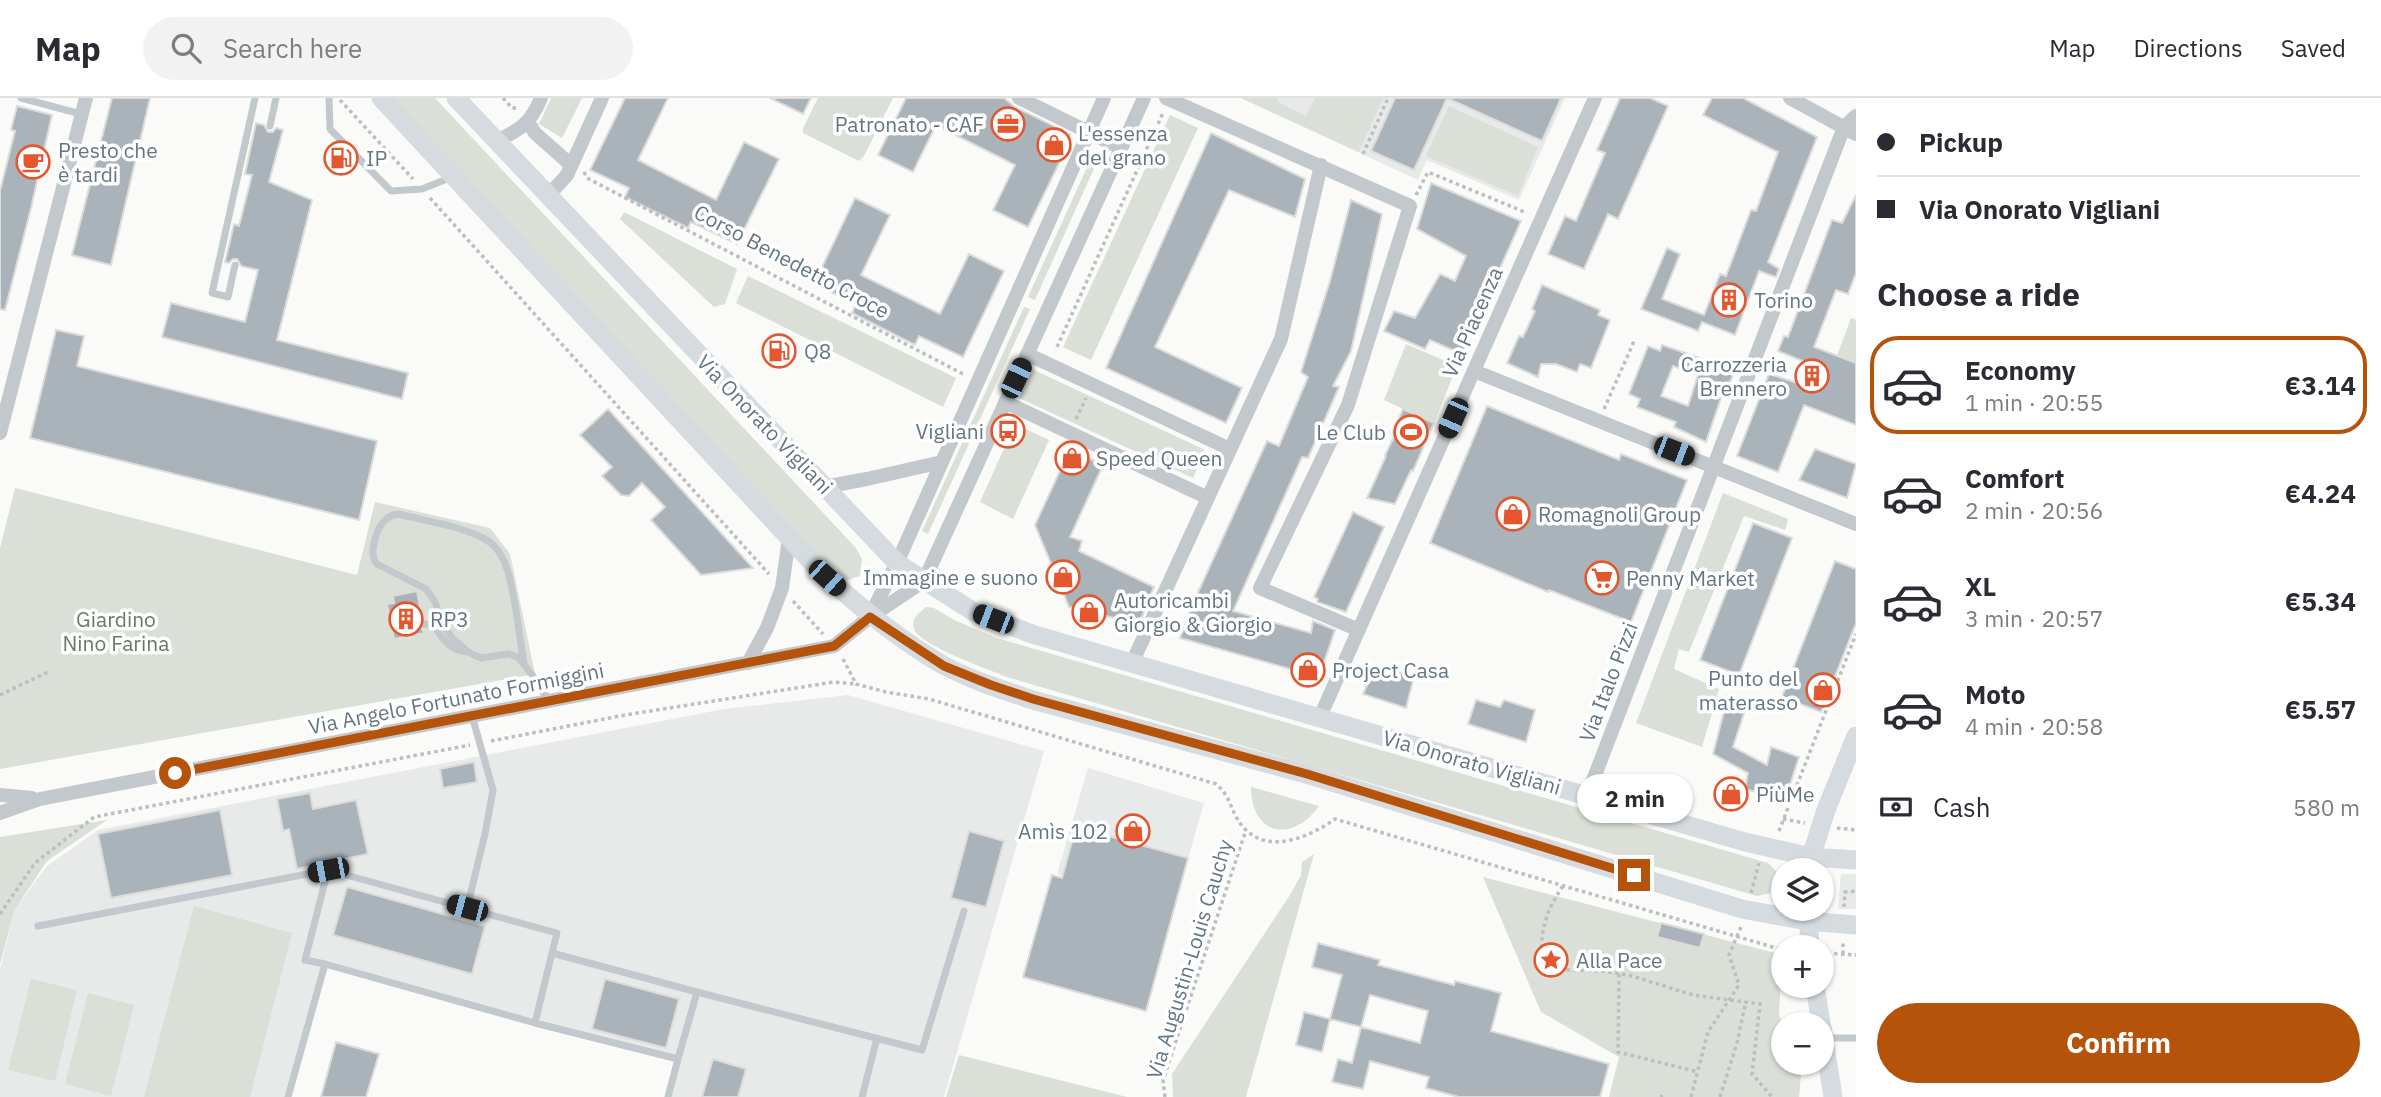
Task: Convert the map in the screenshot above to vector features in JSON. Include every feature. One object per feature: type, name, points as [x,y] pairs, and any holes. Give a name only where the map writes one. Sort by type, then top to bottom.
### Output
[{"type":"main road","points":[[381,98],[820,570],[870,617],[944,666],[1023,696],[1307,774],[1746,909],[1771,911]]},
{"type":"main road","name":"Via Onorato Vigliani","points":[[456,98],[897,563],[974,612],[1032,634],[1792,858]]},
{"type":"main road","points":[[1812,858],[1856,736]]},
{"type":"main road","points":[[1826,813],[1829,812],[1856,747]]},
{"type":"main road","name":"Via Onorato Vigliani","points":[[1834,862],[1856,860]]},
{"type":"main road","points":[[1834,920],[1856,925]]},
{"type":"main road","points":[[1829,1075],[1833,1097]]},
{"type":"street","points":[[0,433],[86,98]]},
{"type":"street","points":[[497,141],[528,122],[541,98]]},
{"type":"street","points":[[548,196],[566,175],[603,98]]},
{"type":"street","points":[[1019,98],[1121,148]]},
{"type":"street","points":[[870,617],[897,563],[1104,98]]},
{"type":"street","points":[[870,617],[924,581],[1144,98]]},
{"type":"street","name":"Via Piacenza","points":[[1320,717],[1595,98]]},
{"type":"street","points":[[1790,98],[1850,130],[1856,116]]},
{"type":"street","points":[[1168,99],[1410,206],[1348,405],[1260,588],[1359,630]]},
{"type":"street","points":[[528,122],[534,133],[571,165]]},
{"type":"street","name":"Via Italo Pizzi","points":[[1587,796],[1714,466],[1850,130]]},
{"type":"street","points":[[1132,663],[1281,339],[1321,165]]},
{"type":"street","points":[[1027,354],[1230,449]]},
{"type":"street","points":[[1474,371],[1856,524]]},
{"type":"street","points":[[1005,402],[1208,498]]},
{"type":"street","points":[[824,487],[942,462]]},
{"type":"street","points":[[748,663],[767,628],[782,588],[789,538]]},
{"type":"street","name":"Via Angelo Fortunato Formiggini","points":[[0,813],[40,799],[834,646],[870,617]]},
{"type":"street","name":"Via Angelo Fortunato Formiggini","points":[[0,795],[40,799]]},
{"type":"lane","points":[[21,98],[82,115]]},
{"type":"lane","points":[[235,265],[228,297],[212,293],[255,98]]},
{"type":"lane","points":[[270,127],[276,98]]},
{"type":"lane","points":[[329,98],[330,129],[391,191],[422,189],[454,176]]},
{"type":"lane","points":[[524,663],[509,578],[503,558],[495,547],[484,538],[471,533],[399,514],[390,516],[382,523],[372,554],[373,560],[383,569],[426,589],[435,602],[443,625],[452,638],[468,652],[481,658],[508,654],[518,657],[550,701]]},
{"type":"lane","points":[[424,624],[434,626],[455,651],[468,652]]},
{"type":"lane","points":[[467,908],[493,790],[471,716]]},
{"type":"lane","points":[[328,870],[305,960],[678,1059]]},
{"type":"lane","points":[[38,926],[328,870],[557,933],[535,1023]]},
{"type":"lane","points":[[552,953],[922,1050],[964,911]]},
{"type":"lane","points":[[288,1097],[325,964]]},
{"type":"lane","points":[[668,1097],[697,992]]},
{"type":"lane","points":[[1834,1032],[1856,1038]]},
{"type":"lane","points":[[862,1097],[877,1038]]},
{"type":"path","points":[[339,98],[834,646],[856,684],[929,699],[1216,784],[1227,793],[1234,814],[1245,830],[1261,838],[1278,841],[1299,839],[1335,820],[1458,853],[1771,946]]},
{"type":"path","points":[[1363,154],[1388,98]]},
{"type":"path","points":[[1057,348],[1168,99]]},
{"type":"path","points":[[1410,206],[1427,172],[1542,219]]},
{"type":"path","name":"Corso Benedetto Croce","points":[[587,178],[977,382]]},
{"type":"path","points":[[1599,421],[1635,339]]},
{"type":"path","points":[[1070,433],[1092,384]]},
{"type":"path","points":[[1691,1097],[1708,1032],[1739,985],[1729,955],[1739,936],[1763,848],[1778,831],[1856,634]]},
{"type":"path","points":[[0,695],[48,673]]},
{"type":"path","points":[[0,909],[35,863],[94,817]]},
{"type":"path","name":"Via Augustin-Louis Cauchy","points":[[1164,1097],[1163,1080],[1245,830]]},
{"type":"path","points":[[1563,886],[1551,903],[1543,924],[1542,969],[1603,971],[1693,995],[1760,1003],[1752,1074],[1771,1097]]},
{"type":"path","points":[[1844,909],[1845,892],[1856,891]]},
{"type":"path","points":[[1834,954],[1856,955]]},
{"type":"path","points":[[1619,974],[1618,1052],[1698,1072]]},
{"type":"path","points":[[1720,1097],[1746,1002]]},
{"type":"shaded area","points":[[1241,98],[1565,98],[1519,200],[1427,160],[1418,180]]},
{"type":"shaded area","points":[[848,695],[1044,751],[944,1097],[668,1097],[678,1060],[326,965],[288,1097],[0,1097],[0,969],[14,911],[46,867],[98,830],[724,709]]},
{"type":"shaded area","name":"Amìs 102","points":[[1088,768],[1204,803],[1174,907],[1057,874]]},
{"type":"shaded area","points":[[1841,874],[1856,874],[1856,909],[1838,909]]},
{"type":"green space","points":[[388,98],[435,98],[856,548],[862,559],[860,576],[847,580],[839,579]]},
{"type":"green space","points":[[551,98],[582,98],[562,138],[539,124]]},
{"type":"green space","points":[[818,98],[893,98],[859,161],[803,133]]},
{"type":"green space","points":[[1241,98],[1278,98],[1277,102],[1306,116],[1315,98],[1383,98],[1359,152]]},
{"type":"green space","points":[[1449,106],[1538,147],[1518,196],[1426,156]]},
{"type":"green space","points":[[1170,115],[1198,128],[1091,360],[1063,347]]},
{"type":"green space","points":[[1094,152],[1100,155],[1035,300],[1028,297]]},
{"type":"green space","points":[[624,212],[737,269],[725,304],[714,307],[620,219]]},
{"type":"green space","points":[[748,276],[956,378],[943,407],[736,303]]},
{"type":"green space","points":[[1024,307],[1030,309],[928,534],[922,531]]},
{"type":"green space","points":[[1851,318],[1856,320],[1856,363],[1837,356]]},
{"type":"green space","points":[[1406,344],[1457,366],[1434,423],[1384,400]]},
{"type":"green space","points":[[1032,369],[1205,450],[1193,478],[1019,398]]},
{"type":"green space","points":[[1015,424],[1049,440],[1013,519],[980,502]]},
{"type":"green space","name":"Giardino Nino Farina","points":[[15,488],[357,575],[375,502],[490,528],[510,554],[535,674],[0,769],[0,548]]},
{"type":"green space","points":[[1723,493],[1788,519],[1785,530],[1744,516],[1689,652],[1679,649],[1674,669],[1719,689],[1702,747],[1636,723]]},
{"type":"green space","points":[[926,607],[934,608],[954,620],[997,638],[1768,863],[1771,866],[1771,893],[1757,896],[1007,677],[928,642],[914,629],[916,616]]},
{"type":"green space","points":[[1251,787],[1319,806],[1297,826],[1275,829],[1265,824],[1258,816]]},
{"type":"green space","points":[[107,820],[47,861],[14,911],[0,964],[0,837]]},
{"type":"green space","points":[[1314,854],[1246,1097],[1173,1097],[1172,1074],[1290,895],[1301,875],[1302,862]]},
{"type":"green space","points":[[1483,877],[1771,952],[1771,998],[1780,998],[1779,1012],[1771,1012],[1771,1075],[1801,1075],[1799,1097],[1609,1097],[1619,1057],[1541,1012]]},
{"type":"green space","points":[[194,906],[292,933],[250,1097],[144,1097]]},
{"type":"green space","points":[[31,979],[77,990],[55,1081],[8,1070]]},
{"type":"green space","points":[[88,993],[134,1005],[111,1096],[65,1084]]},
{"type":"green space","points":[[959,1055],[1127,1097],[946,1097]]},
{"type":"building","points":[[112,98],[150,98],[111,265],[72,255]]},
{"type":"building","points":[[625,98],[668,98],[638,160],[716,200],[744,142],[779,159],[737,244],[691,222],[688,228],[625,197],[629,188],[590,170]]},
{"type":"building","points":[[770,98],[811,98],[803,114]]},
{"type":"building","points":[[906,98],[1004,98],[1015,107],[1070,134],[1070,141],[1028,227],[993,210],[1015,165],[936,125],[913,172],[878,155]]},
{"type":"building","points":[[1395,98],[1447,98],[1414,170],[1371,151]]},
{"type":"building","points":[[1447,98],[1561,98],[1542,141]]},
{"type":"building","points":[[1620,98],[1650,98],[1668,106],[1618,219],[1608,214],[1584,269],[1548,254],[1565,216],[1576,221],[1605,153],[1597,150]]},
{"type":"building","points":[[1712,98],[1743,98],[1817,137],[1768,262],[1779,269],[1776,277],[1759,271],[1735,335],[1702,322],[1698,331],[1641,309],[1667,248],[1680,254],[1662,299],[1704,315],[1720,274],[1726,276],[1751,210],[1756,211],[1778,152],[1703,115]]},
{"type":"building","points":[[17,106],[52,115],[5,310],[0,309],[0,191],[15,131],[11,130]]},
{"type":"building","points":[[256,123],[264,125],[268,132],[273,132],[276,128],[283,130],[269,182],[312,200],[277,340],[408,373],[402,399],[162,337],[171,303],[245,322],[258,270],[241,266],[237,259],[225,262],[234,224],[239,226],[252,175],[245,174]]},
{"type":"building","points":[[1211,133],[1305,179],[1295,217],[1229,190],[1155,347],[1242,388],[1226,423],[1106,368]]},
{"type":"building","points":[[1431,183],[1521,221],[1462,354],[1430,340],[1425,349],[1384,331],[1394,311],[1415,318],[1440,274],[1455,281],[1466,256],[1417,229]]},
{"type":"building","points":[[1856,195],[1856,273],[1848,294],[1836,290],[1814,347],[1856,363],[1856,425],[1804,405],[1778,472],[1737,456],[1769,374],[1813,388],[1820,368],[1778,351],[1784,336],[1788,337],[1832,220],[1842,223]]},
{"type":"building","points":[[855,198],[890,215],[861,275],[940,314],[969,254],[1004,271],[963,357],[919,336],[915,345],[852,313],[856,304],[814,284]]},
{"type":"building","points":[[1351,200],[1382,214],[1351,351],[1333,386],[1339,387],[1308,458],[1302,457],[1233,611],[1311,633],[1313,621],[1335,630],[1319,677],[1180,638],[1267,441],[1279,446],[1308,377],[1301,372],[1330,281]]},
{"type":"building","points":[[1542,285],[1600,310],[1598,315],[1610,320],[1591,368],[1580,364],[1577,372],[1556,364],[1541,364],[1538,377],[1507,363],[1519,336],[1523,337],[1535,311],[1532,309]]},
{"type":"building","points":[[56,330],[84,336],[77,366],[377,441],[359,520],[30,438]]},
{"type":"building","points":[[1662,345],[1735,370],[1728,387],[1725,386],[1706,442],[1674,427],[1676,422],[1637,407],[1640,399],[1629,394],[1648,346],[1660,351]],"holes":[[[1673,366],[1698,375],[1688,406],[1661,396]]]},
{"type":"building","points":[[1487,406],[1619,460],[1621,454],[1687,480],[1631,622],[1549,590],[1548,592],[1430,543]]},
{"type":"building","points":[[608,409],[753,568],[701,575],[651,520],[665,507],[642,483],[629,496],[621,495],[602,476],[612,467],[580,435]]},
{"type":"building","points":[[1403,409],[1434,423],[1395,504],[1367,498],[1394,437],[1393,432]]},
{"type":"building","points":[[1070,449],[1103,465],[1070,537],[1082,541],[1079,551],[1154,587],[1139,624],[1069,607],[1035,525]]},
{"type":"building","points":[[1815,449],[1856,464],[1847,498],[1799,480]]},
{"type":"building","points":[[1353,512],[1384,527],[1346,612],[1317,602],[1318,599],[1314,597]]},
{"type":"building","points":[[1753,523],[1792,538],[1739,675],[1700,660]]},
{"type":"building","points":[[1835,561],[1856,569],[1856,623],[1821,712],[1782,697]]},
{"type":"building","name":"RP3","points":[[417,591],[422,618],[418,625],[425,633],[394,639],[387,604],[394,603],[393,596]]},
{"type":"building","points":[[1376,665],[1414,677],[1406,708],[1363,694]]},
{"type":"building","points":[[1728,696],[1747,704],[1733,747],[1767,765],[1771,747],[1799,757],[1785,800],[1745,789],[1748,773],[1713,754]]},
{"type":"building","points":[[1476,700],[1500,707],[1504,700],[1535,710],[1526,742],[1468,724]]},
{"type":"building","points":[[474,762],[477,782],[443,788],[440,769]]},
{"type":"building","points":[[310,793],[313,809],[356,800],[368,854],[297,869],[289,829],[283,831],[277,799]]},
{"type":"building","points":[[220,810],[232,875],[111,898],[98,834]]},
{"type":"building","points":[[1076,827],[1188,858],[1146,1011],[1023,977],[1052,875],[1062,878]]},
{"type":"building","points":[[969,831],[1004,841],[986,907],[951,898]]},
{"type":"building","points":[[347,887],[485,926],[472,974],[333,935]]},
{"type":"building","points":[[1661,923],[1704,934],[1700,948],[1657,937]]},
{"type":"building","points":[[1318,943],[1380,960],[1378,965],[1454,985],[1455,981],[1501,993],[1491,1031],[1609,1064],[1600,1097],[1459,1097],[1426,1088],[1429,1077],[1370,1061],[1363,1089],[1332,1082],[1338,1059],[1352,1063],[1361,1027],[1330,1019],[1342,975],[1312,967]],"holes":[[[1370,995],[1428,1011],[1420,1043],[1361,1027]]]},
{"type":"building","points":[[605,979],[679,999],[666,1048],[592,1029]]},
{"type":"building","points":[[1304,1012],[1330,1019],[1322,1052],[1296,1045]]},
{"type":"building","points":[[336,1042],[379,1054],[366,1097],[321,1097]]},
{"type":"building","points":[[713,1059],[746,1069],[738,1097],[702,1097]]},
{"type":"place","name":"Patronato - CAF","points":[[1008,124]]},
{"type":"place","name":"L'essenza del grano","points":[[1054,145]]},
{"type":"place","name":"IP","points":[[341,158]]},
{"type":"place","name":"Presto che è tardi","points":[[33,162]]},
{"type":"place","name":"Torino","points":[[1729,300]]},
{"type":"place","name":"Q8","points":[[779,351]]},
{"type":"place","name":"Carrozzeria Brennero","points":[[1812,376]]},
{"type":"place","name":"Vigliani","points":[[1008,431]]},
{"type":"place","name":"Le Club","points":[[1411,432]]},
{"type":"place","name":"Speed Queen","points":[[1072,458]]},
{"type":"place","name":"Romagnoli Group","points":[[1513,514]]},
{"type":"place","name":"Immagine e suono","points":[[1063,577]]},
{"type":"place","name":"Penny Market","points":[[1602,578]]},
{"type":"place","name":"Autoricambi Giorgio & Giorgio","points":[[1089,612]]},
{"type":"place","name":"RP3","points":[[406,619]]},
{"type":"place","name":"Project Casa","points":[[1308,670]]},
{"type":"place","name":"Punto del materasso","points":[[1823,690]]},
{"type":"place","name":"PiùMe","points":[[1731,794]]},
{"type":"place","name":"Amìs 102","points":[[1133,831]]},
{"type":"place","name":"Alla Pace","points":[[1551,960]]},
{"type":"route","points":[[175,773],[834,646],[870,617],[944,666],[991,685],[1307,774],[1634,875]]}]
